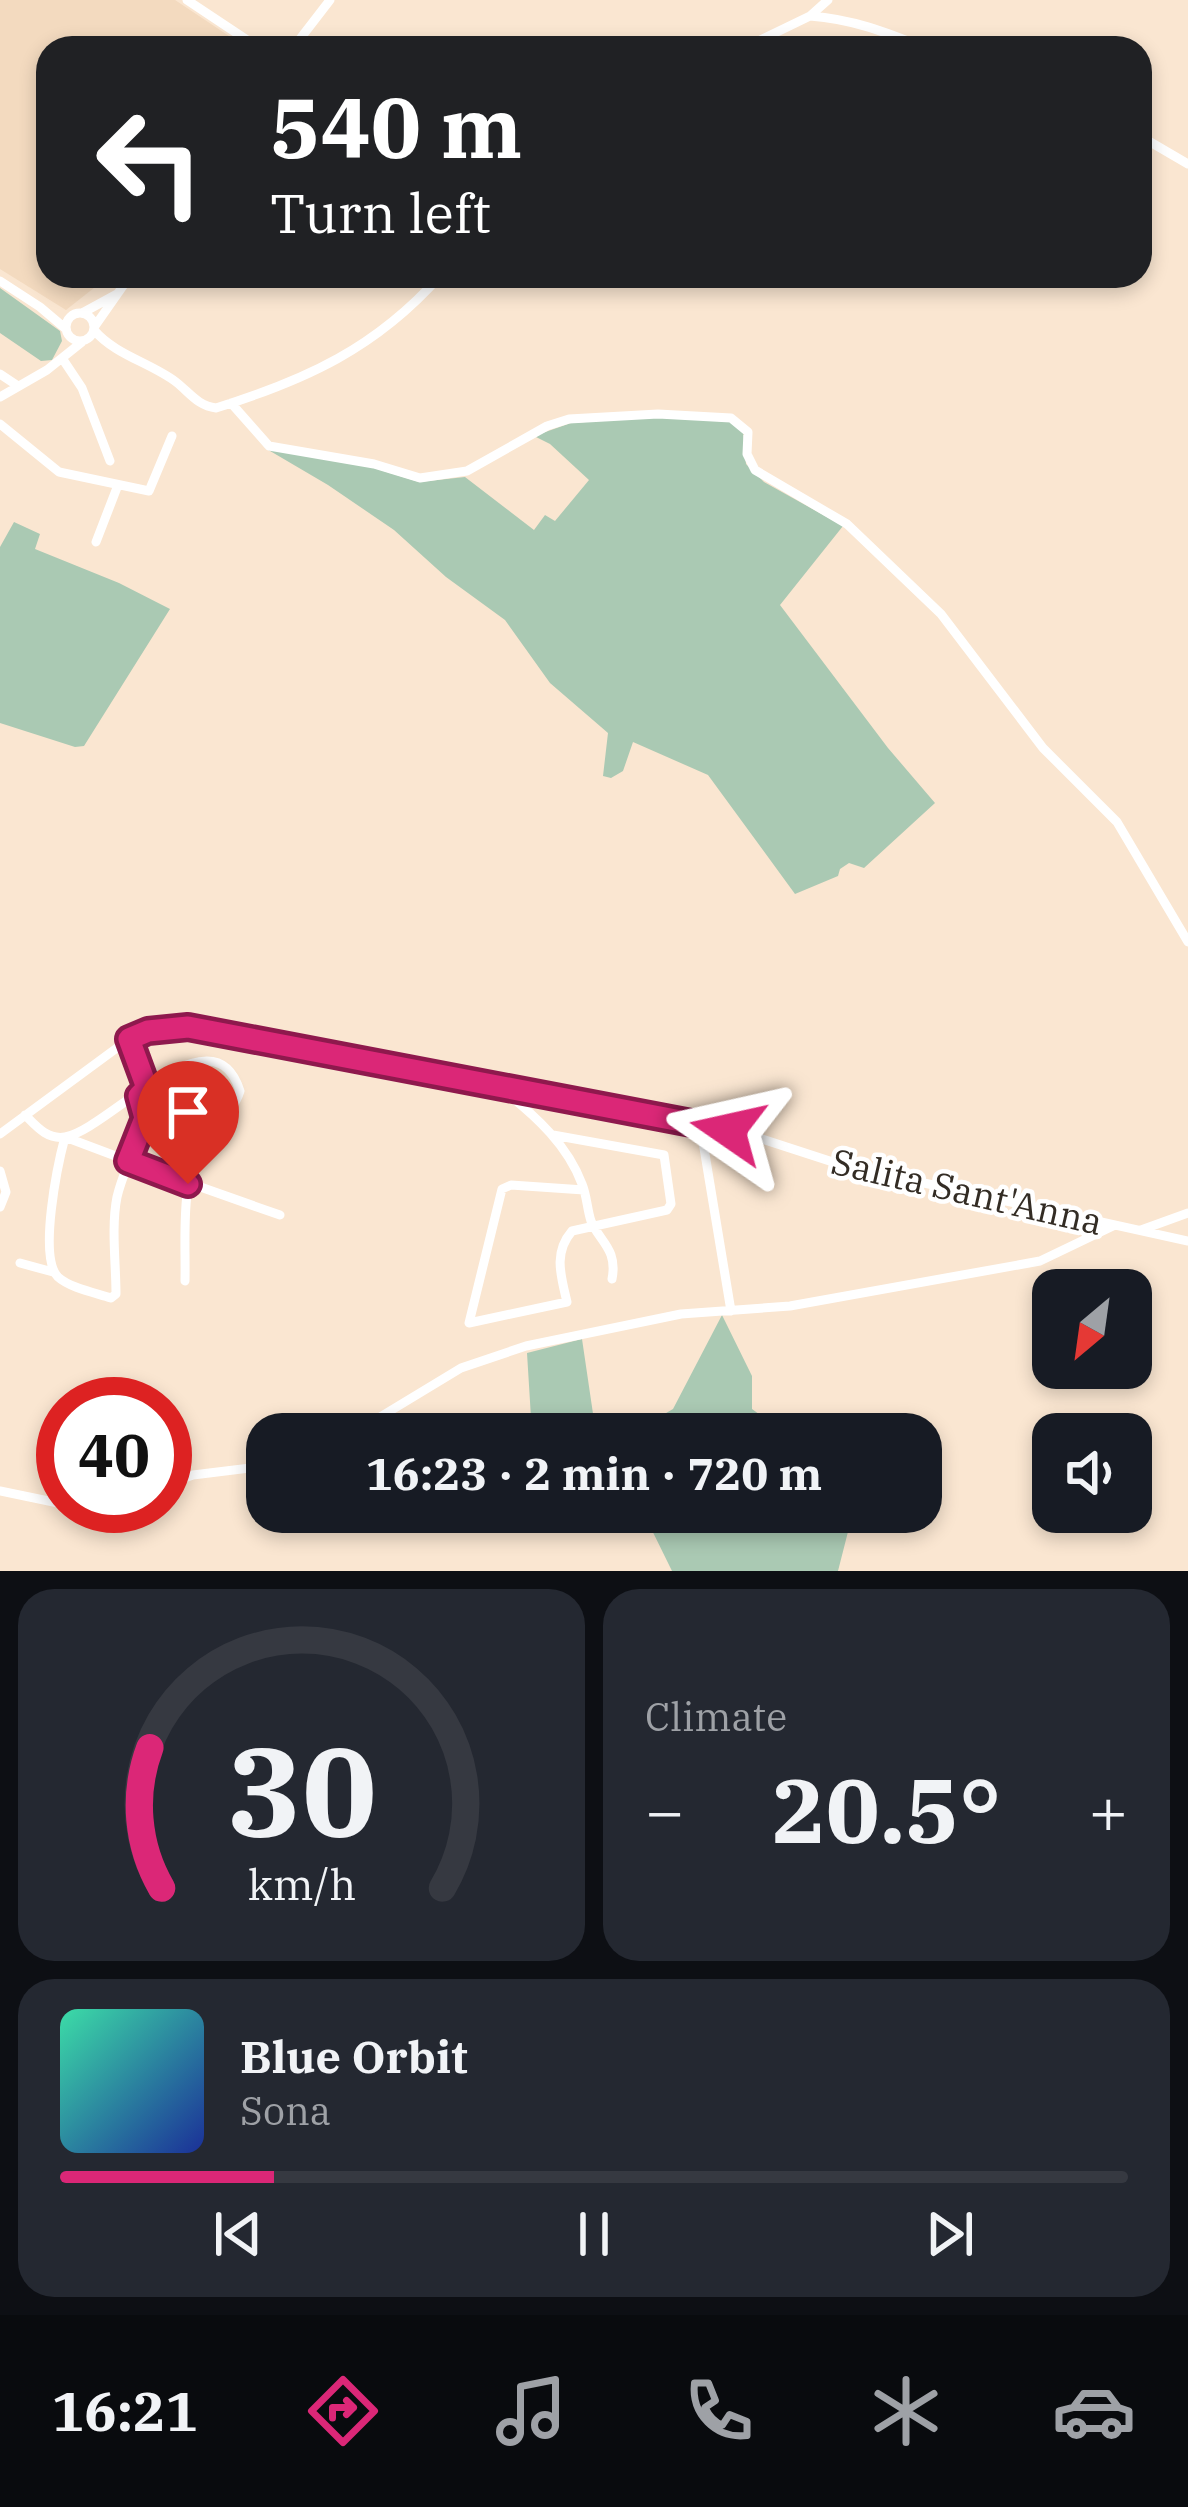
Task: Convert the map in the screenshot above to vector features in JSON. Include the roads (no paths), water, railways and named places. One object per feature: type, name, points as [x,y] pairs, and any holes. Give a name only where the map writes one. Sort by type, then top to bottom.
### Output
[{"type":"street","points":[[187,0],[241,36]]},
{"type":"street","points":[[302,36],[330,0]]},
{"type":"street","points":[[768,36],[809,16],[828,0]]},
{"type":"street","points":[[809,16],[842,18],[897,36]]},
{"type":"street","points":[[1152,143],[1188,164]]},
{"type":"street","points":[[0,281],[40,307],[66,332],[115,348],[172,379],[200,405],[216,408],[323,369],[399,320],[429,288]]},
{"type":"street","points":[[0,398],[83,341],[123,288]]},
{"type":"street","points":[[110,461],[82,388],[62,358],[66,332],[77,314],[121,291]]},
{"type":"street","points":[[40,307],[92,318],[95,328],[115,348]]},
{"type":"street","points":[[0,374],[17,386]]},
{"type":"street","points":[[231,404],[269,446],[436,478],[467,471],[547,426],[569,419],[679,414],[740,422],[748,432],[747,454],[755,470],[847,524],[941,614],[1043,748],[1117,821],[1188,942]]},
{"type":"street","points":[[0,424],[59,472],[149,491],[172,436]]},
{"type":"street","points":[[95,542],[118,485]]},
{"type":"street","name":"Salita Sant'Anna","points":[[0,1134],[129,1039],[148,1031],[188,1027],[700,1124],[769,1140],[842,1165],[1188,1241]]},
{"type":"street","points":[[20,1263],[111,1298],[116,1294],[116,1202],[145,1118],[129,1039]]},
{"type":"street","points":[[57,1276],[52,1183],[65,1137],[143,1092],[182,1063],[212,1063],[229,1072],[240,1091],[237,1102],[205,1140],[188,1184],[185,1281]]},
{"type":"street","points":[[501,1089],[553,1135],[584,1190],[593,1227],[606,1240],[612,1279]]},
{"type":"street","points":[[26,1115],[42,1133],[65,1137],[280,1214]]},
{"type":"street","points":[[700,1124],[730,1311]]},
{"type":"street","points":[[553,1135],[664,1155],[671,1204],[667,1210],[572,1231],[558,1258],[567,1302],[469,1323],[502,1189],[512,1185],[584,1190]]},
{"type":"street","points":[[0,1171],[6,1192],[0,1207]]},
{"type":"street","points":[[1141,1230],[1188,1213]]},
{"type":"street","points":[[386,1413],[440,1379],[492,1355],[681,1314],[790,1306],[1040,1261],[1115,1225]]},
{"type":"street","points":[[192,1475],[246,1469]]},
{"type":"street","points":[[0,1491],[36,1498]]}]
